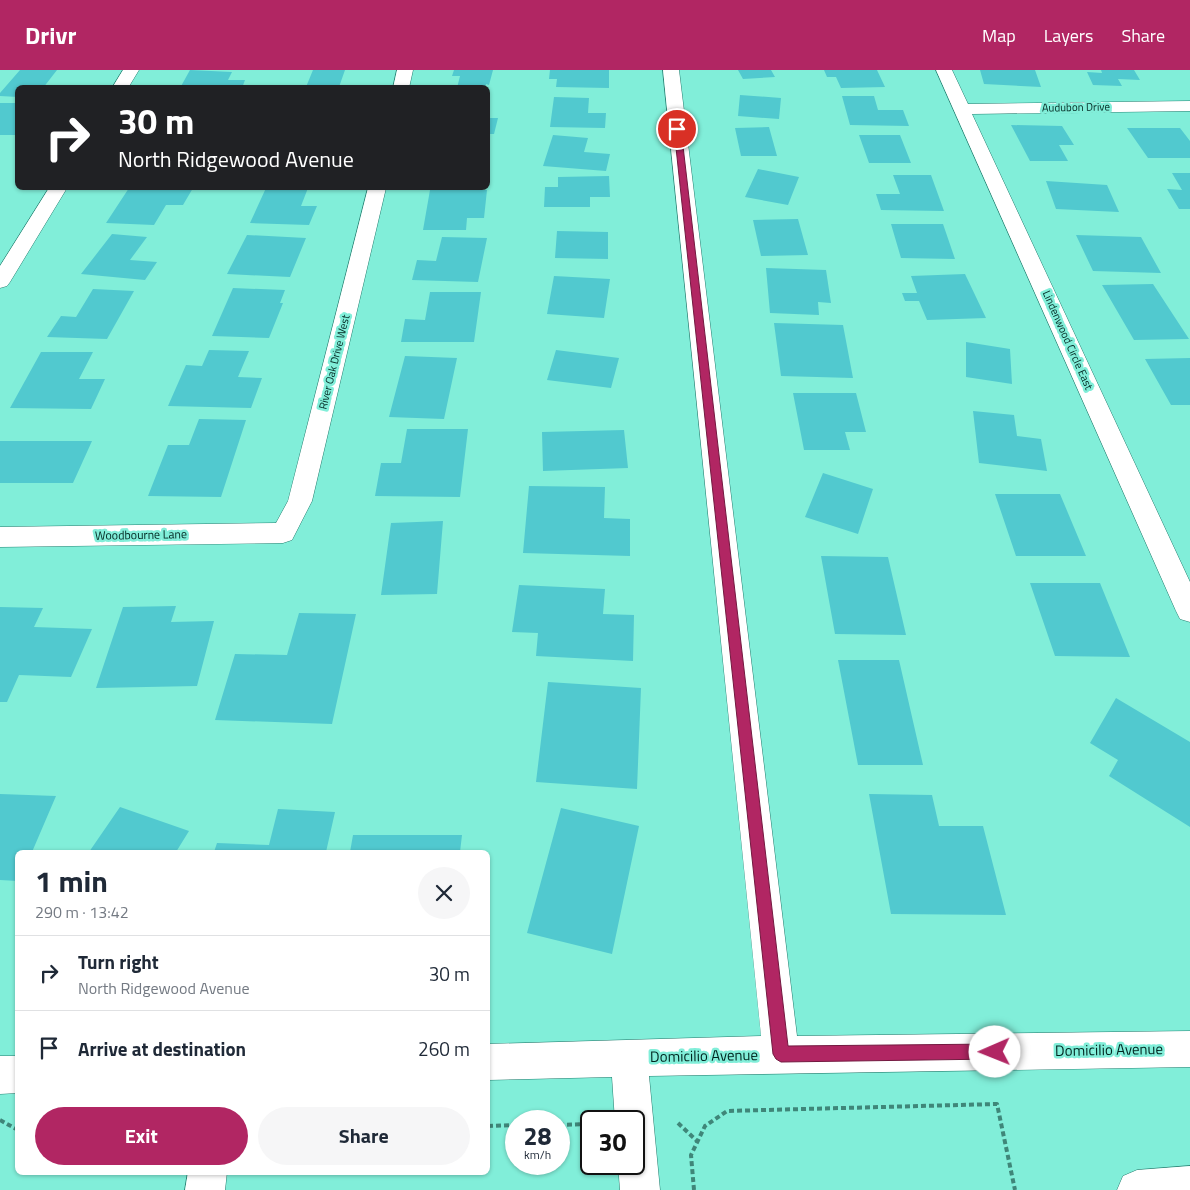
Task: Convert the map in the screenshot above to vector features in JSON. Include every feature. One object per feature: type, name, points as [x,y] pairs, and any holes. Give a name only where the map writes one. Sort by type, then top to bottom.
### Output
[{"type":"street","points":[[122,85],[131,70]]},
{"type":"street","points":[[402,85],[405,70]]},
{"type":"street","points":[[670,70],[781,1054]]},
{"type":"street","name":"Lindenwood Circle East","points":[[944,70],[963,108],[1190,611]]},
{"type":"street","name":"Audubon Drive","points":[[963,108],[1190,106]]},
{"type":"street","points":[[0,282],[57,190]]},
{"type":"street","name":"River Oak Drive West","points":[[283,533],[300,501],[377,190]]},
{"type":"street","name":"Woodbourne Lane","points":[[0,537],[283,533]]},
{"type":"street","name":"Domicilio Avenue","points":[[490,1062],[781,1054],[1190,1050]]},
{"type":"street","points":[[629,1058],[640,1190]]},
{"type":"street","points":[[0,1075],[15,1074]]},
{"type":"street","points":[[205,1190],[208,1175]]},
{"type":"street","points":[[1137,1190],[1190,1186]]},
{"type":"path","points":[[694,1190],[691,1155],[705,1126],[727,1111],[996,1104],[1014,1190]]},
{"type":"path","points":[[0,1120],[15,1128]]},
{"type":"path","points":[[678,1123],[697,1141]]},
{"type":"path","points":[[490,1126],[505,1125]]},
{"type":"building","points":[[20,70],[57,70],[45,85],[15,85],[15,97],[0,96],[0,93]]},
{"type":"building","points":[[190,70],[232,72],[228,80],[245,80],[243,85],[182,85]]},
{"type":"building","points":[[313,70],[345,70],[340,85],[307,85]]},
{"type":"building","points":[[454,70],[493,70],[489,85],[458,85],[460,76],[452,76]]},
{"type":"building","points":[[550,70],[609,70],[609,88],[556,87],[557,79],[549,79]]},
{"type":"building","points":[[738,70],[771,70],[775,77],[743,79]]},
{"type":"building","points":[[824,70],[877,70],[885,87],[841,88],[836,77],[827,77]]},
{"type":"building","points":[[980,70],[1035,70],[1041,87],[984,84]]},
{"type":"building","points":[[1101,70],[1134,70],[1140,80],[1118,79],[1122,86],[1093,85],[1087,72],[1102,73]]},
{"type":"building","points":[[740,95],[781,98],[779,119],[738,116]]},
{"type":"building","points":[[842,96],[874,96],[878,110],[903,110],[909,126],[850,125]]},
{"type":"building","points":[[554,97],[589,98],[588,113],[606,113],[605,128],[550,127]]},
{"type":"building","points":[[0,103],[15,103],[15,135],[0,135]]},
{"type":"building","points":[[490,118],[498,118],[494,134],[490,134]]},
{"type":"building","points":[[1011,125],[1062,126],[1074,145],[1059,145],[1068,161],[1030,161]]},
{"type":"building","points":[[769,127],[777,156],[741,156],[735,128]]},
{"type":"building","points":[[1127,128],[1180,128],[1190,141],[1190,158],[1148,158]]},
{"type":"building","points":[[553,135],[588,138],[584,152],[610,154],[606,171],[543,166]]},
{"type":"building","points":[[859,135],[900,135],[911,163],[869,163]]},
{"type":"building","points":[[758,169],[799,177],[788,205],[745,197]]},
{"type":"building","points":[[1172,173],[1190,173],[1190,209],[1179,209],[1167,189],[1182,190]]},
{"type":"building","points":[[893,175],[931,175],[944,211],[881,210],[876,194],[900,194]]},
{"type":"building","points":[[609,176],[610,197],[590,197],[590,207],[544,207],[545,187],[558,187],[558,177]]},
{"type":"building","points":[[1046,181],[1107,185],[1119,212],[1056,209]]},
{"type":"building","points":[[128,190],[192,190],[183,205],[166,205],[154,225],[106,223]]},
{"type":"building","points":[[265,190],[307,190],[301,206],[317,206],[309,225],[250,223]]},
{"type":"building","points":[[430,190],[487,190],[484,218],[467,218],[466,230],[423,230]]},
{"type":"building","points":[[798,219],[808,255],[761,256],[753,220]]},
{"type":"building","points":[[891,224],[943,224],[955,259],[901,258]]},
{"type":"building","points":[[557,231],[608,232],[608,259],[555,258]]},
{"type":"building","points":[[112,234],[147,237],[130,260],[157,262],[145,280],[81,274]]},
{"type":"building","points":[[247,235],[306,238],[290,277],[227,274]]},
{"type":"building","points":[[1076,235],[1141,237],[1161,273],[1093,271]]},
{"type":"building","points":[[442,237],[487,238],[478,282],[412,280],[417,260],[436,261]]},
{"type":"building","points":[[766,268],[826,270],[831,303],[818,302],[819,315],[770,313]]},
{"type":"building","points":[[965,274],[986,318],[927,320],[919,301],[905,301],[902,293],[917,293],[911,276]]},
{"type":"building","points":[[554,276],[610,279],[604,318],[547,314]]},
{"type":"building","points":[[1153,284],[1189,339],[1134,340],[1102,285]]},
{"type":"building","points":[[233,288],[285,290],[280,303],[283,303],[269,338],[212,336]]},
{"type":"building","points":[[93,289],[134,291],[107,339],[47,337],[61,316],[76,317]]},
{"type":"building","points":[[430,292],[481,292],[474,342],[401,342],[405,319],[425,320]]},
{"type":"building","points":[[774,323],[843,325],[853,378],[781,376]]},
{"type":"building","points":[[966,342],[1010,349],[1012,384],[966,377]]},
{"type":"building","points":[[209,350],[249,351],[238,377],[262,378],[251,408],[168,406],[186,365],[202,366]]},
{"type":"building","points":[[556,350],[619,358],[611,388],[547,380]]},
{"type":"building","points":[[41,352],[93,352],[79,379],[105,379],[91,409],[10,408]]},
{"type":"building","points":[[405,356],[457,358],[444,419],[389,417]]},
{"type":"building","points":[[1190,358],[1190,405],[1171,405],[1145,359]]},
{"type":"building","points":[[793,393],[856,393],[866,432],[845,432],[850,450],[804,450]]},
{"type":"building","points":[[973,411],[1014,415],[1017,436],[1041,439],[1047,471],[979,463]]},
{"type":"building","points":[[199,419],[246,420],[221,497],[148,496],[168,445],[189,445]]},
{"type":"building","points":[[407,429],[468,429],[460,497],[375,496],[381,463],[401,463]]},
{"type":"building","points":[[624,430],[628,468],[543,471],[542,432]]},
{"type":"building","points":[[0,441],[92,441],[73,483],[0,483]]},
{"type":"building","points":[[823,473],[873,489],[858,534],[805,517]]},
{"type":"building","points":[[529,486],[605,487],[604,518],[630,519],[630,556],[523,553]]},
{"type":"building","points":[[995,494],[1060,494],[1086,556],[1016,556]]},
{"type":"building","points":[[443,521],[437,594],[381,595],[391,523]]},
{"type":"building","points":[[821,556],[888,557],[906,635],[835,634]]},
{"type":"building","points":[[1030,583],[1100,583],[1130,657],[1055,656]]},
{"type":"building","points":[[519,585],[605,589],[603,614],[634,615],[633,661],[536,656],[538,633],[512,632]]},
{"type":"building","points":[[176,606],[171,622],[214,621],[197,686],[96,688],[123,607]]},
{"type":"building","points":[[0,607],[43,608],[34,627],[92,629],[71,677],[19,675],[7,702],[0,702]]},
{"type":"building","points":[[299,613],[356,614],[332,724],[215,720],[235,654],[287,655]]},
{"type":"building","points":[[838,660],[899,660],[923,765],[858,765]]},
{"type":"building","points":[[548,682],[641,688],[637,789],[536,782]]},
{"type":"building","points":[[1116,698],[1190,742],[1190,827],[1109,776],[1118,760],[1090,743]]},
{"type":"building","points":[[0,794],[56,796],[33,850],[15,850],[15,881],[0,880]]},
{"type":"building","points":[[869,794],[932,795],[939,826],[983,826],[1006,915],[891,914]]},
{"type":"building","points":[[120,807],[189,831],[177,850],[90,850]]},
{"type":"building","points":[[561,808],[639,826],[612,954],[527,933]]},
{"type":"building","points":[[278,809],[335,812],[326,850],[215,850],[217,843],[269,845]]},
{"type":"building","points":[[353,835],[462,835],[460,850],[350,850]]},
{"type":"route","points":[[677,129],[781,1054],[995,1052]]}]
